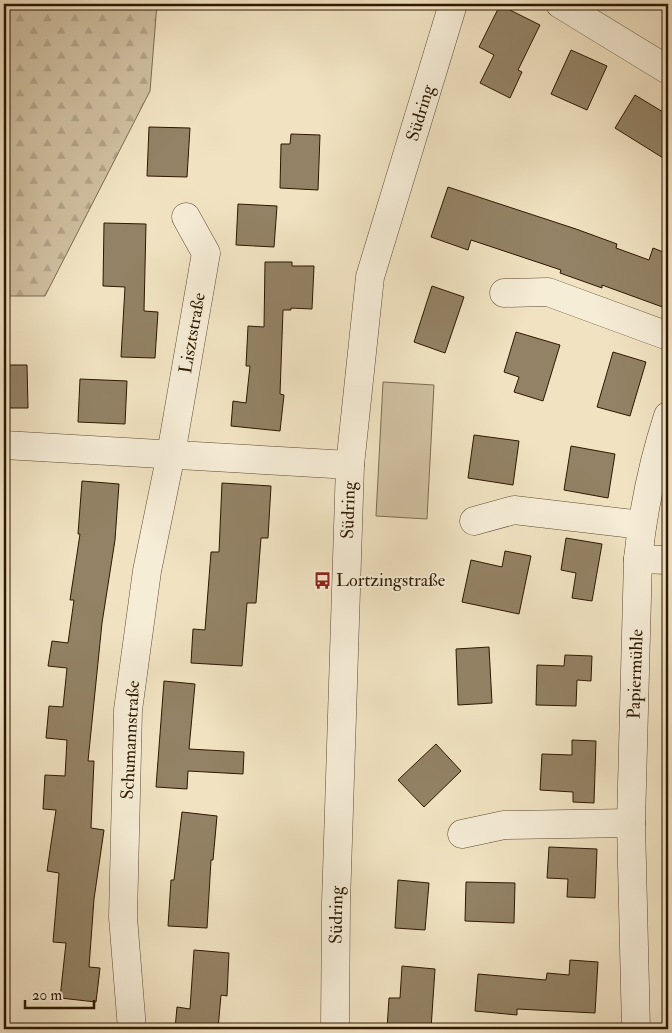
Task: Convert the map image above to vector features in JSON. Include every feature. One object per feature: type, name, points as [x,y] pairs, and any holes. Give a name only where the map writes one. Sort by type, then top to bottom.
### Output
[{"type":"street","name":"Südring","points":[[335,1029],[337,884],[350,465],[370,277],[453,4]]},
{"type":"street","points":[[560,4],[668,70]]},
{"type":"street","name":"Lisztstraße","points":[[171,454],[206,253],[186,217]]},
{"type":"street","points":[[504,293],[548,292],[668,336]]},
{"type":"street","name":"Papiermühle","points":[[636,1029],[631,824],[638,559],[642,525],[660,440],[668,416]]},
{"type":"street","points":[[4,445],[350,465]]},
{"type":"street","name":"Schumannstraße","points":[[132,1029],[122,917],[128,710],[147,571],[171,454]]},
{"type":"street","points":[[474,521],[514,510],[642,525]]},
{"type":"street","points":[[638,559],[668,560]]},
{"type":"street","points":[[462,834],[504,825],[631,824]]},
{"type":"green space","points":[[4,4],[157,4],[150,91],[45,296],[4,296]]},
{"type":"green space","points":[[383,382],[434,385],[427,519],[376,516]]},
{"type":"building","points":[[500,5],[540,25],[518,70],[522,72],[510,98],[480,83],[494,55],[479,47]]},
{"type":"building","points":[[571,50],[607,66],[587,110],[551,94]]},
{"type":"building","points":[[635,95],[668,115],[668,161],[615,128]]},
{"type":"building","points":[[149,127],[190,128],[187,177],[147,176]]},
{"type":"building","points":[[291,134],[320,135],[318,190],[280,188],[281,144],[290,144]]},
{"type":"building","points":[[448,187],[576,229],[617,244],[616,248],[649,260],[653,248],[668,254],[668,309],[602,285],[602,288],[560,273],[561,270],[471,240],[468,250],[431,237]]},
{"type":"building","points":[[238,204],[277,206],[274,247],[236,245]]},
{"type":"building","points":[[104,223],[146,224],[144,311],[158,312],[155,358],[121,357],[125,287],[103,286]]},
{"type":"building","points":[[265,262],[292,262],[292,266],[314,266],[312,309],[291,308],[291,310],[283,310],[280,394],[284,395],[280,431],[231,426],[233,401],[246,403],[250,366],[246,366],[248,326],[264,327]]},
{"type":"building","points":[[432,286],[464,297],[445,353],[414,342]]},
{"type":"building","points":[[516,332],[560,345],[543,401],[514,392],[519,377],[504,372]]},
{"type":"building","points":[[613,352],[646,362],[630,416],[597,407]]},
{"type":"building","points":[[4,365],[27,365],[28,408],[4,408]]},
{"type":"building","points":[[80,379],[127,381],[125,424],[78,422]]},
{"type":"building","points":[[474,435],[519,441],[513,485],[468,478]]},
{"type":"building","points":[[571,446],[615,454],[608,498],[564,490]]},
{"type":"building","points":[[82,481],[119,484],[115,540],[102,623],[88,761],[94,761],[91,828],[104,830],[94,899],[89,967],[100,968],[96,1002],[60,998],[66,943],[53,942],[59,873],[47,871],[56,810],[43,809],[45,775],[65,776],[67,740],[46,738],[49,706],[63,707],[67,668],[48,666],[52,641],[68,643],[74,600],[70,600],[80,534],[78,534]]},
{"type":"building","points":[[222,483],[271,486],[268,538],[261,538],[256,603],[247,603],[242,666],[191,663],[193,629],[205,630],[211,552],[219,552]]},
{"type":"building","points":[[566,538],[602,544],[592,601],[572,598],[576,573],[561,570]]},
{"type":"building","points":[[505,551],[531,556],[519,614],[462,602],[471,560],[502,567]]},
{"type":"building","points":[[489,647],[492,703],[458,705],[456,649]]},
{"type":"building","points":[[565,655],[592,656],[591,681],[577,680],[576,706],[536,705],[537,665],[564,666]]},
{"type":"building","points":[[164,681],[195,684],[189,749],[244,752],[243,774],[188,771],[187,789],[156,787]]},
{"type":"building","points":[[572,740],[596,741],[594,803],[573,802],[573,792],[540,790],[542,754],[572,755]]},
{"type":"building","points":[[436,744],[461,771],[424,807],[398,780]]},
{"type":"building","points":[[182,812],[217,816],[213,860],[211,860],[207,928],[168,926],[171,880],[174,880]]},
{"type":"building","points":[[549,847],[597,849],[595,898],[567,897],[568,879],[547,878]]},
{"type":"building","points":[[398,880],[429,883],[425,930],[395,928]]},
{"type":"building","points":[[466,882],[515,883],[514,923],[465,921]]},
{"type":"building","points":[[194,950],[229,953],[227,996],[221,995],[218,1029],[175,1029],[177,1007],[190,1009]]},
{"type":"building","points":[[570,960],[598,962],[595,1013],[517,1009],[517,1015],[475,1011],[478,974],[546,980],[547,973],[569,975]]},
{"type":"building","points":[[402,966],[435,969],[431,1029],[387,1029],[389,998],[400,998]]},
{"type":"place","name":"Lortzingstraße","points":[[322,580]]}]
